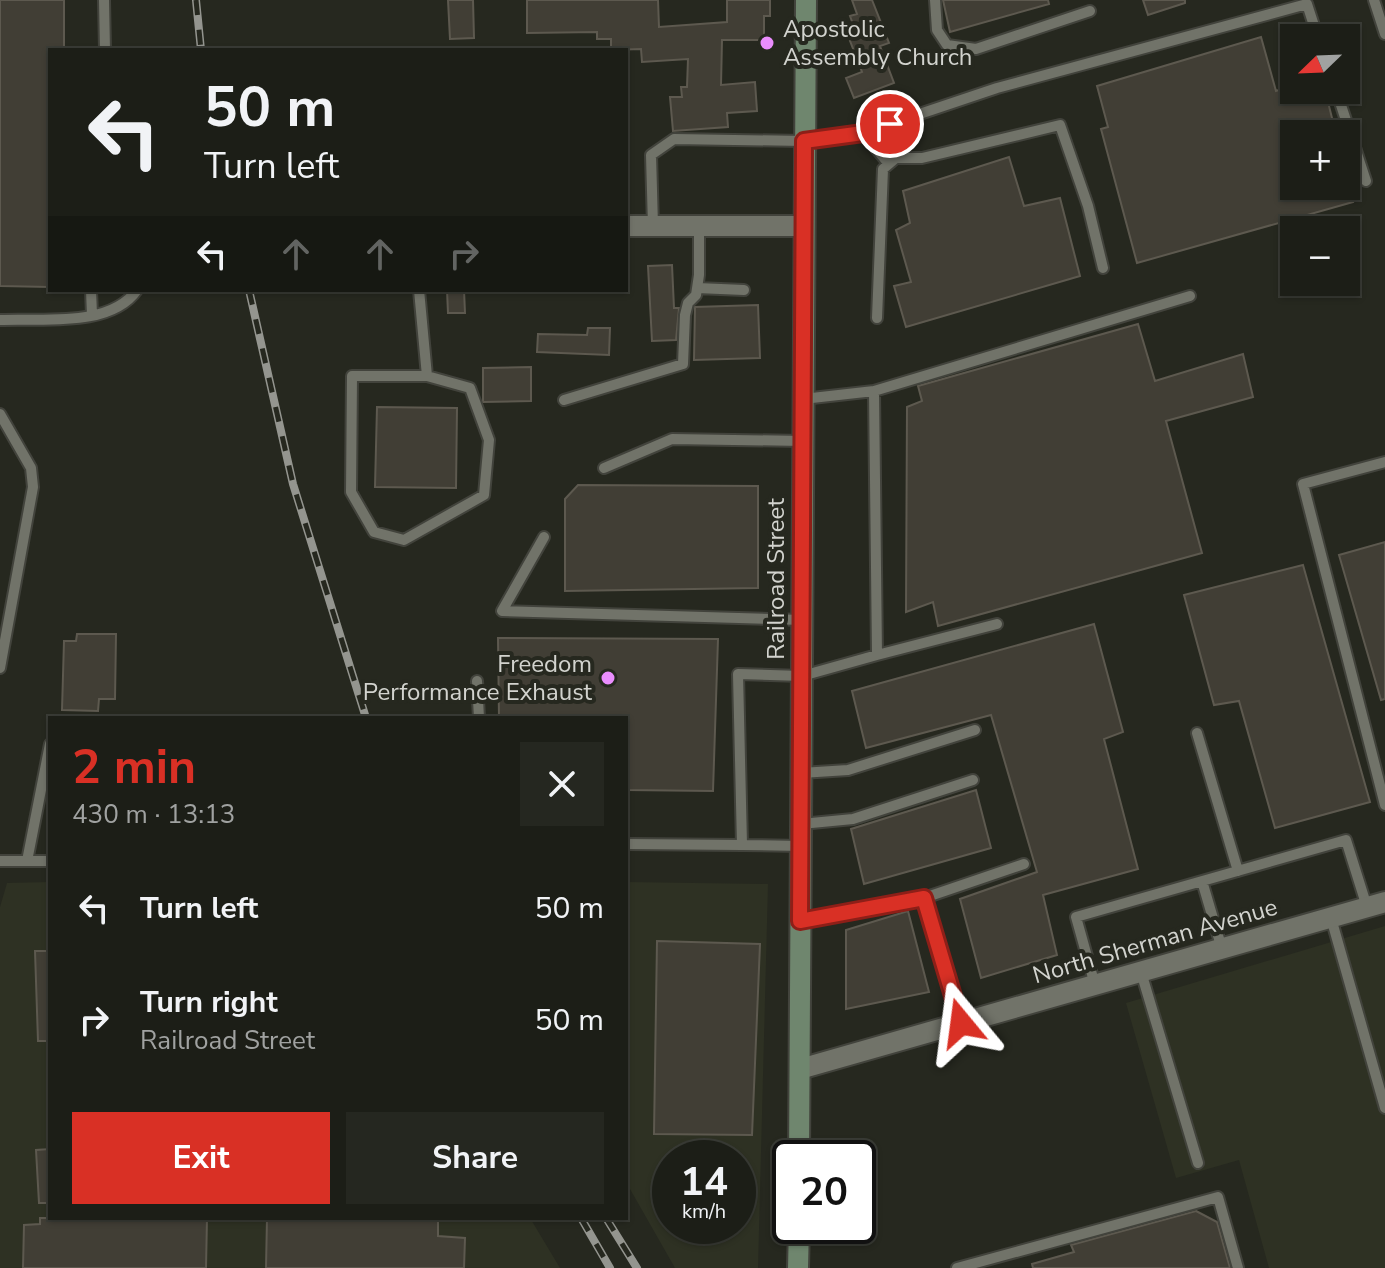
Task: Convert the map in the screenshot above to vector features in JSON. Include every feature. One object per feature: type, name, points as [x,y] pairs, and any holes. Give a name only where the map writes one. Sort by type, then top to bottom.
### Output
[{"type":"main road","name":"Railroad Street","points":[[799,1140],[806,0]]},
{"type":"main road","points":[[798,1268],[799,1244]]},
{"type":"street","points":[[628,226],[803,226]]},
{"type":"street","name":"North Sherman Avenue","points":[[800,1069],[1376,904]]},
{"type":"lane","points":[[104,0],[105,48]]},
{"type":"lane","points":[[935,0],[937,30],[947,45],[976,49],[1090,11]]},
{"type":"lane","points":[[1374,0],[1385,34]]},
{"type":"lane","points":[[653,226],[651,155],[662,144],[687,139],[804,141],[863,133],[997,88],[1307,4],[1313,24]]},
{"type":"lane","points":[[1341,104],[1366,181]]},
{"type":"lane","points":[[877,318],[883,169],[896,158],[922,158],[1060,125],[1088,206],[1103,268]]},
{"type":"lane","points":[[863,133],[889,164]]},
{"type":"lane","points":[[564,400],[683,364],[685,315],[697,288],[699,226]]},
{"type":"lane","points":[[697,288],[744,290]]},
{"type":"lane","points":[[91,292],[92,315]]},
{"type":"lane","points":[[0,320],[92,315],[120,309],[135,292]]},
{"type":"lane","points":[[419,292],[427,376]]},
{"type":"lane","points":[[803,399],[874,391],[1190,296]]},
{"type":"lane","points":[[352,376],[427,376],[470,388],[489,440],[484,495],[404,540],[374,532],[351,492],[352,376]]},
{"type":"lane","points":[[874,391],[877,655]]},
{"type":"lane","points":[[0,414],[31,468],[33,487],[0,668]]},
{"type":"lane","points":[[604,468],[672,439],[803,441]]},
{"type":"lane","points":[[1385,462],[1303,484],[1385,805]]},
{"type":"lane","points":[[544,537],[502,611],[802,620]]},
{"type":"lane","points":[[742,845],[738,674],[802,676],[997,624]]},
{"type":"lane","points":[[477,681],[479,716]]},
{"type":"lane","points":[[801,773],[848,770],[975,730]]},
{"type":"lane","points":[[1197,733],[1238,871]]},
{"type":"lane","points":[[27,861],[48,754]]},
{"type":"lane","points":[[801,824],[853,819],[973,780]]},
{"type":"lane","points":[[1095,985],[1076,917],[1346,840],[1376,904]]},
{"type":"lane","points":[[628,844],[801,846]]},
{"type":"lane","points":[[0,861],[48,861]]},
{"type":"lane","points":[[800,921],[924,898],[1024,864]]},
{"type":"lane","points":[[1202,881],[1222,949]]},
{"type":"lane","points":[[924,898],[961,1023]]},
{"type":"lane","points":[[1331,918],[1385,1108]]},
{"type":"lane","points":[[1141,972],[1198,1163]]},
{"type":"lane","points":[[957,1268],[1218,1197],[1238,1268]]},
{"type":"shaded area","points":[[48,882],[48,1220],[531,1220],[560,1268],[0,1268],[0,907],[7,883]]},
{"type":"shaded area","points":[[628,882],[768,884],[758,1268],[675,1268],[661,1244],[756,1244],[756,1140],[652,1140],[652,1228],[628,1186]]},
{"type":"shaded area","points":[[1385,926],[1385,1268],[1269,1268],[1239,1160],[1176,1178],[1126,1003]]},
{"type":"building","points":[[0,0],[64,0],[64,48],[48,48],[48,287],[0,286]]},
{"type":"building","points":[[448,0],[473,0],[474,38],[450,39]]},
{"type":"building","points":[[527,0],[658,0],[659,27],[727,22],[727,0],[770,0],[770,16],[764,16],[764,40],[722,40],[721,85],[755,82],[757,111],[727,113],[728,127],[673,131],[670,97],[682,97],[681,87],[687,87],[688,59],[642,62],[641,49],[611,48],[611,39],[597,39],[597,32],[527,33]]},
{"type":"building","points":[[852,0],[872,0],[889,43],[880,46],[894,83],[854,98],[846,78],[862,72],[847,33],[855,30],[850,16],[857,14]]},
{"type":"building","points":[[943,0],[1048,0],[1049,4],[950,32]]},
{"type":"building","points":[[1143,0],[1185,0],[1185,3],[1148,15]]},
{"type":"building","points":[[1261,37],[1276,91],[1280,90],[1280,104],[1328,104],[1332,120],[1280,120],[1280,200],[1353,202],[1303,216],[1280,216],[1280,223],[1137,263],[1101,129],[1108,127],[1097,86]]},
{"type":"building","points":[[1009,157],[1024,206],[1060,198],[1080,276],[906,327],[894,286],[911,282],[896,230],[910,223],[903,191]]},
{"type":"building","points":[[672,265],[674,308],[679,308],[676,340],[652,341],[648,266]]},
{"type":"building","points":[[447,292],[464,292],[465,313],[448,313]]},
{"type":"building","points":[[758,305],[760,358],[694,360],[695,307]]},
{"type":"building","points":[[1138,324],[1155,381],[1243,354],[1253,397],[1166,421],[1202,553],[938,626],[933,602],[906,612],[907,407],[922,401],[918,386]]},
{"type":"building","points":[[588,328],[610,328],[609,355],[537,352],[538,334],[587,335]]},
{"type":"building","points":[[531,367],[531,401],[483,402],[483,368]]},
{"type":"building","points":[[377,407],[457,408],[456,488],[375,487]]},
{"type":"building","points":[[578,485],[758,486],[758,588],[565,591],[565,499]]},
{"type":"building","points":[[1385,542],[1385,699],[1381,700],[1339,555]]},
{"type":"building","points":[[1303,565],[1370,802],[1275,828],[1239,701],[1214,705],[1184,595]]},
{"type":"building","points":[[1094,624],[1123,732],[1104,739],[1138,869],[1043,895],[1057,955],[981,978],[960,899],[1037,872],[991,715],[866,748],[852,691]]},
{"type":"building","points":[[77,634],[116,634],[115,699],[99,699],[98,711],[62,710],[64,641],[76,641]]},
{"type":"building","name":"Freedom Performance Exhaust","points":[[498,638],[718,639],[713,791],[628,790],[628,716],[499,716]]},
{"type":"building","points":[[976,790],[991,848],[864,884],[851,829]]},
{"type":"building","points":[[908,911],[929,992],[846,1009],[846,930]]},
{"type":"building","points":[[657,941],[760,944],[752,1135],[654,1134]]},
{"type":"building","points":[[35,951],[48,951],[48,1041],[38,1041]]},
{"type":"building","points":[[48,1149],[48,1203],[39,1203],[36,1150]]},
{"type":"building","points":[[1196,1211],[1217,1222],[1230,1268],[1033,1268],[1032,1264],[1074,1252],[1071,1245]]},
{"type":"building","points":[[40,1218],[207,1220],[206,1268],[23,1268],[24,1225],[40,1224]]},
{"type":"building","points":[[267,1220],[438,1220],[438,1236],[465,1238],[464,1268],[266,1268]]},
{"type":"railway","points":[[196,0],[201,48]]},
{"type":"railway","points":[[249,292],[293,484],[365,716]]},
{"type":"railway","points":[[582,1220],[610,1268]]},
{"type":"railway","points":[[607,1220],[637,1268]]},
{"type":"place","name":"Apostolic Assembly Church","points":[[767,43]]},
{"type":"place","name":"Freedom Performance Exhaust","points":[[608,678]]},
{"type":"route","points":[[890,124],[863,133],[804,141],[800,921],[924,898],[961,1023]]}]
